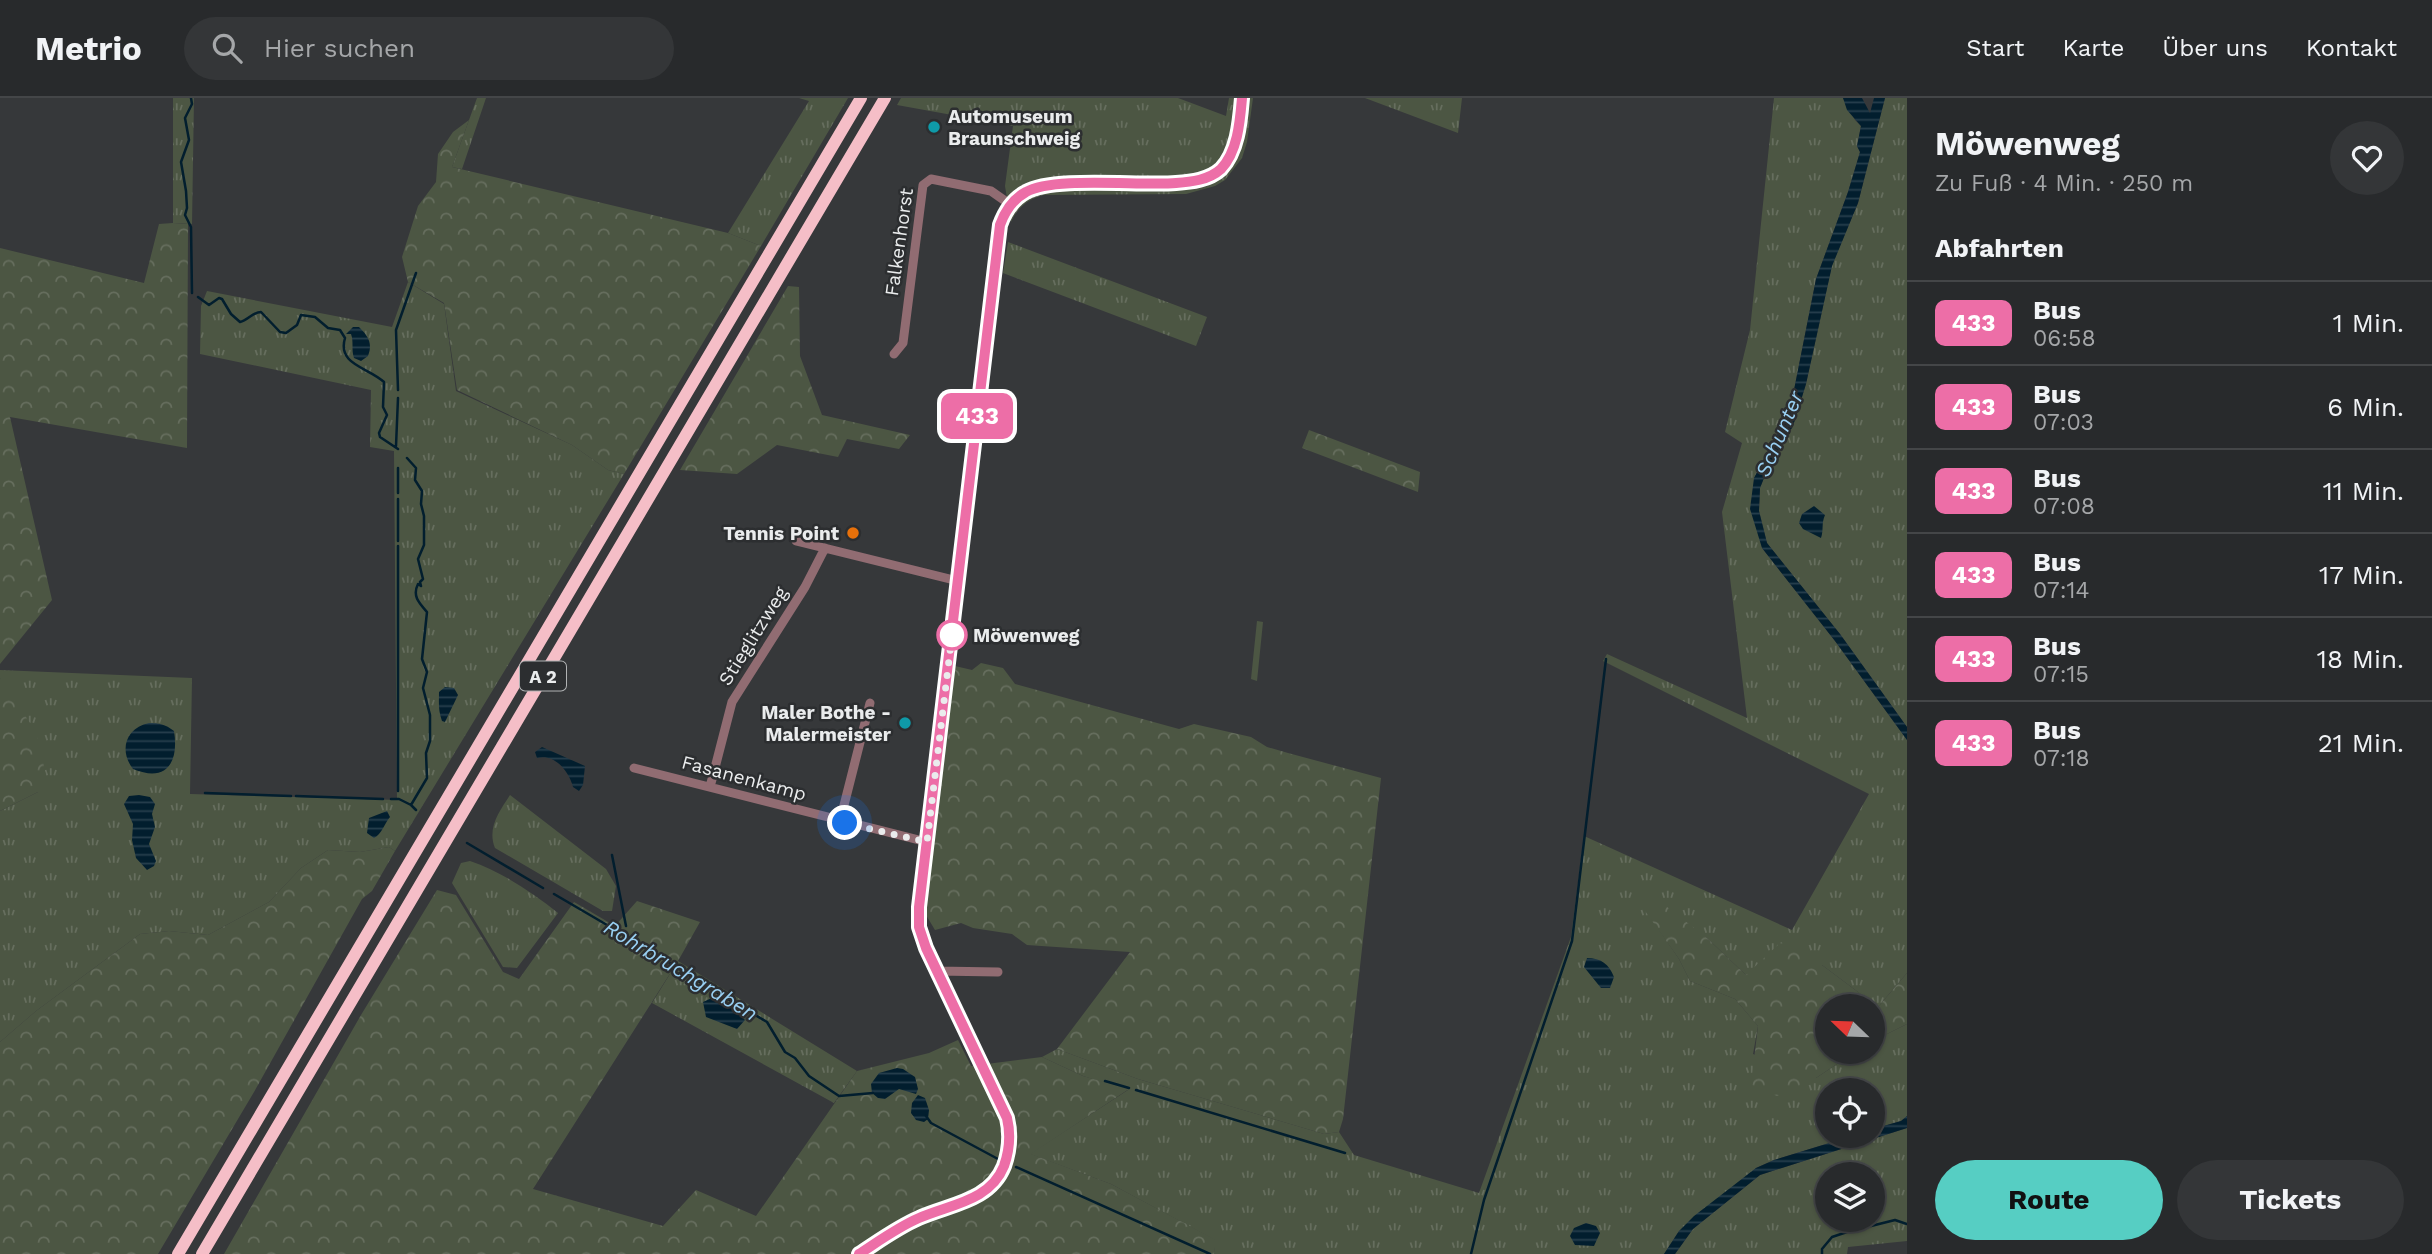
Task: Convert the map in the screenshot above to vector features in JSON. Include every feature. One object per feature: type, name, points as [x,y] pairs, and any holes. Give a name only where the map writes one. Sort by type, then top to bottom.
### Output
[{"type":"highway","name":"A 2","points":[[178,1254],[861,98]]},
{"type":"highway","name":"A 2","points":[[202,1254],[885,98]]},
{"type":"street","points":[[859,1254],[916,1219],[979,1195],[992,1185],[1002,1170],[1010,1142],[1007,1118],[919,927],[997,241],[1003,219],[1011,205],[1025,192],[1044,186],[1166,184],[1209,177],[1222,168],[1231,153],[1242,98]]},
{"type":"street","name":"Falkenhorst","points":[[894,354],[903,343],[923,185],[931,179],[986,190],[1011,205]]},
{"type":"street","points":[[796,541],[958,581]]},
{"type":"street","name":"Stieglitzweg","points":[[709,788],[732,702],[805,587],[825,548]]},
{"type":"street","points":[[840,821],[870,703]]},
{"type":"street","name":"Fasanenkamp","points":[[634,768],[927,842]]},
{"type":"street","points":[[937,971],[998,972]]},
{"type":"green space","points":[[173,98],[194,98],[192,224],[173,223]]},
{"type":"green space","points":[[477,98],[486,98],[462,169],[452,167]]},
{"type":"green space","points":[[799,98],[848,98],[761,246],[728,233],[809,101]]},
{"type":"green space","points":[[901,98],[1178,98],[1226,116],[1229,98],[1253,98],[1242,158],[1225,180],[1215,186],[1186,194],[1043,195],[1024,205],[1011,222],[1005,186],[1013,126],[897,105]]},
{"type":"green space","points":[[1365,98],[1462,98],[1458,133]]},
{"type":"green space","points":[[1774,98],[1843,98],[1861,126],[1857,146],[1860,152],[1816,279],[1793,395],[1782,425],[1754,478],[1762,548],[1835,641],[1907,740],[1907,973],[1885,999],[1885,994],[1861,994],[1822,965],[1746,975],[1707,938],[1644,908],[1679,959],[1690,981],[1735,999],[1758,1026],[1753,1054],[1816,1078],[1815,1147],[1756,1168],[1679,1231],[1664,1254],[1214,1254],[1215,1240],[1111,1184],[1030,1154],[1128,1090],[1083,1076],[1042,1057],[1057,1049],[1138,1079],[1324,1134],[1339,1132],[1354,1155],[1479,1193],[1571,937],[1584,836],[1792,930],[1869,794],[1603,661],[1607,654],[1747,718],[1722,512],[1742,443],[1725,432],[1750,330]]},
{"type":"green space","points":[[1885,98],[1907,98],[1907,727],[1840,634],[1767,543],[1759,511],[1760,488],[1768,468],[1793,426],[1806,384],[1832,265],[1858,203]]},
{"type":"green space","points":[[469,120],[452,167],[728,233],[761,246],[624,474],[608,470],[572,445],[457,390],[444,303],[408,282],[402,257],[418,206],[436,182],[438,154],[453,132]]},
{"type":"green space","points":[[159,224],[188,224],[187,448],[10,417],[52,600],[0,664],[0,248],[144,283]]},
{"type":"green space","points":[[1008,242],[1207,317],[1196,346],[1003,273]]},
{"type":"green space","points":[[408,282],[444,304],[456,391],[572,445],[608,470],[624,474],[395,851],[389,847],[360,852],[328,850],[301,868],[269,902],[208,935],[169,931],[140,934],[36,1011],[0,1042],[0,811],[38,792],[0,678],[0,670],[192,678],[190,794],[397,800],[394,451],[370,447],[371,390],[200,354],[201,306],[207,291],[392,327]]},
{"type":"green space","points":[[788,286],[799,287],[800,356],[822,415],[910,435],[899,449],[847,439],[838,457],[777,445],[737,474],[680,470]]},
{"type":"green space","points":[[1309,430],[1420,472],[1418,492],[1302,448]]},
{"type":"green space","points":[[1257,621],[1263,622],[1257,681],[1251,679]]},
{"type":"green space","points":[[981,663],[1003,668],[1015,684],[1179,729],[1194,724],[1251,737],[1267,747],[1381,778],[1343,1119],[1339,1132],[1324,1134],[1138,1079],[1057,1049],[1130,952],[1027,945],[1012,934],[973,928],[961,923],[935,930],[923,910],[955,666],[972,670]]},
{"type":"green space","points":[[0,678],[36,732],[46,775],[38,792],[0,811]]},
{"type":"green space","points":[[510,795],[606,869],[616,886],[612,911],[603,911],[495,848],[493,827]]},
{"type":"green space","points":[[389,847],[395,851],[372,891],[362,899],[254,1092],[158,1254],[0,1254],[0,1042],[36,1011],[140,934],[169,931],[208,935],[269,902],[301,868],[328,850],[360,852]]},
{"type":"green space","points":[[470,861],[516,883],[558,913],[517,968],[503,967],[452,883],[461,863]]},
{"type":"green space","points":[[437,890],[456,895],[503,972],[519,979],[574,902],[615,926],[637,901],[700,922],[533,1189],[663,1226],[696,1190],[756,1216],[857,1071],[929,1053],[958,1040],[971,1066],[1042,1057],[1083,1076],[1129,1089],[1031,1154],[1111,1184],[1216,1240],[1214,1254],[224,1254],[361,1015]]},
{"type":"green space","points":[[1662,903],[1707,938],[1746,975],[1781,942],[1822,965],[1861,994],[1815,994],[1815,1064],[1837,1064],[1816,1078],[1777,1096],[1751,1085],[1758,1026],[1735,999],[1690,981],[1679,959],[1643,908]]},
{"type":"green space","points":[[678,961],[857,1071],[834,1103],[652,1003]]},
{"type":"green space","points":[[1907,973],[1907,1024],[1885,1035],[1885,999]]},
{"type":"green space","points":[[1907,1024],[1907,1116],[1901,1121],[1885,1126],[1885,1078],[1816,1078],[1837,1064],[1885,1064],[1885,1035]]},
{"type":"green space","points":[[1907,1128],[1907,1241],[1848,1247],[1847,1254],[1675,1254],[1693,1229],[1760,1175],[1844,1148],[1885,1148],[1885,1135]]},
{"type":"water","name":"Schunter","points":[[1843,98],[1862,98],[1870,113],[1874,98],[1885,98],[1858,203],[1832,266],[1806,384],[1793,426],[1768,468],[1760,488],[1759,511],[1767,543],[1840,634],[1907,727],[1907,740],[1835,641],[1762,548],[1750,509],[1754,478],[1782,425],[1793,395],[1816,279],[1860,152],[1857,146],[1861,126],[1847,110]]},
{"type":"water","points":[[353,327],[359,327],[370,343],[368,356],[361,361],[354,358],[351,334],[346,334]]},
{"type":"water","points":[[1814,506],[1825,515],[1821,538],[1803,529],[1799,523],[1802,514]]},
{"type":"water","points":[[445,687],[454,688],[458,695],[445,722],[442,721],[440,713],[439,692]]},
{"type":"water","points":[[149,723],[162,724],[174,731],[172,760],[168,767],[154,773],[133,769],[126,755],[130,735]]},
{"type":"water","points":[[542,747],[585,766],[583,785],[579,791],[573,787],[568,775],[555,761],[537,758],[535,752]]},
{"type":"water","points":[[129,796],[150,797],[155,804],[152,814],[155,827],[149,844],[156,861],[154,866],[147,870],[136,858],[132,840],[133,824],[124,804]]},
{"type":"water","points":[[387,811],[390,817],[374,838],[367,833],[369,818]]},
{"type":"water","points":[[1587,958],[1596,959],[1610,969],[1614,977],[1610,988],[1601,988],[1584,967]]},
{"type":"water","points":[[714,997],[745,1020],[737,1029],[706,1017],[703,1002]]},
{"type":"water","points":[[897,1068],[915,1077],[918,1089],[916,1094],[899,1089],[885,1099],[878,1098],[872,1093],[871,1084],[879,1073]]},
{"type":"water","points":[[918,1095],[925,1098],[929,1110],[928,1119],[924,1122],[916,1120],[911,1113],[912,1103]]},
{"type":"water","points":[[1907,1116],[1907,1128],[1885,1135],[1885,1126],[1901,1121]]},
{"type":"water","points":[[1815,1147],[1844,1148],[1760,1175],[1693,1229],[1675,1254],[1664,1254],[1679,1231],[1694,1216],[1756,1168]]},
{"type":"water","points":[[1586,1223],[1596,1226],[1600,1233],[1594,1246],[1575,1245],[1570,1236],[1574,1228]]},
{"type":"waterway","name":"Rohrbruchgraben","points":[[191,98],[192,104],[185,118],[189,140],[181,162],[186,191],[185,215],[191,227],[192,293]]},
{"type":"waterway","points":[[398,390],[396,330],[416,273]]},
{"type":"waterway","name":"Rohrbruchgraben","points":[[198,297],[209,305],[219,298],[222,299],[231,314],[240,322],[261,312],[280,332],[286,333],[297,325],[301,315],[315,317],[328,328],[340,330],[345,338],[345,354],[350,360],[384,382],[383,407],[387,415],[379,433],[380,437],[398,449]]},
{"type":"waterway","points":[[396,446],[398,398]]},
{"type":"waterway","name":"Rohrbruchgraben","points":[[407,458],[416,468],[415,480],[422,491],[424,545],[418,559],[423,579],[421,586],[418,584],[416,596],[427,612],[422,659],[427,672],[423,688],[430,715],[430,741],[426,753],[427,778],[411,805],[416,810]]},
{"type":"waterway","points":[[398,468],[398,493]]},
{"type":"waterway","points":[[398,499],[398,541]]},
{"type":"waterway","points":[[398,546],[398,791]]},
{"type":"waterway","points":[[1471,1254],[1484,1200],[1572,941],[1606,659]]},
{"type":"waterway","points":[[205,793],[291,796]]},
{"type":"waterway","points":[[296,796],[383,799]]},
{"type":"waterway","points":[[391,799],[399,799],[411,805]]},
{"type":"waterway","name":"Rohrbruchgraben","points":[[467,843],[543,888]]},
{"type":"waterway","points":[[612,855],[626,926]]},
{"type":"waterway","name":"Rohrbruchgraben","points":[[554,894],[767,1022],[785,1052],[795,1058],[809,1076],[839,1096],[873,1093]]},
{"type":"waterway","points":[[1105,1081],[1129,1088]]},
{"type":"waterway","points":[[1136,1090],[1345,1153]]},
{"type":"waterway","name":"Rohrbruchgraben","points":[[926,1116],[931,1123],[998,1159]]},
{"type":"waterway","name":"Rohrbruchgraben","points":[[1016,1167],[1210,1254]]},
{"type":"waterway","points":[[1822,1254],[1822,1249],[1832,1237],[1895,1220],[1907,1224]]},
{"type":"bus line","name":"433","points":[[859,1254],[929,1213],[972,1199],[986,1191],[1002,1170],[1010,1142],[1007,1118],[926,948],[919,927],[919,907],[1000,225],[1016,199],[1037,187],[1066,184],[1166,184],[1209,177],[1222,168],[1231,153],[1242,98]]},
{"type":"place","name":"Automuseum Braunschweig","points":[[934,127]]},
{"type":"place","name":"Tennis Point","points":[[853,533]]},
{"type":"place","name":"Möwenweg","points":[[952,635]]},
{"type":"place","name":"Maler Bothe - Malermeister","points":[[905,723]]},
{"type":"route","points":[[845,823],[927,842],[952,635]]}]
